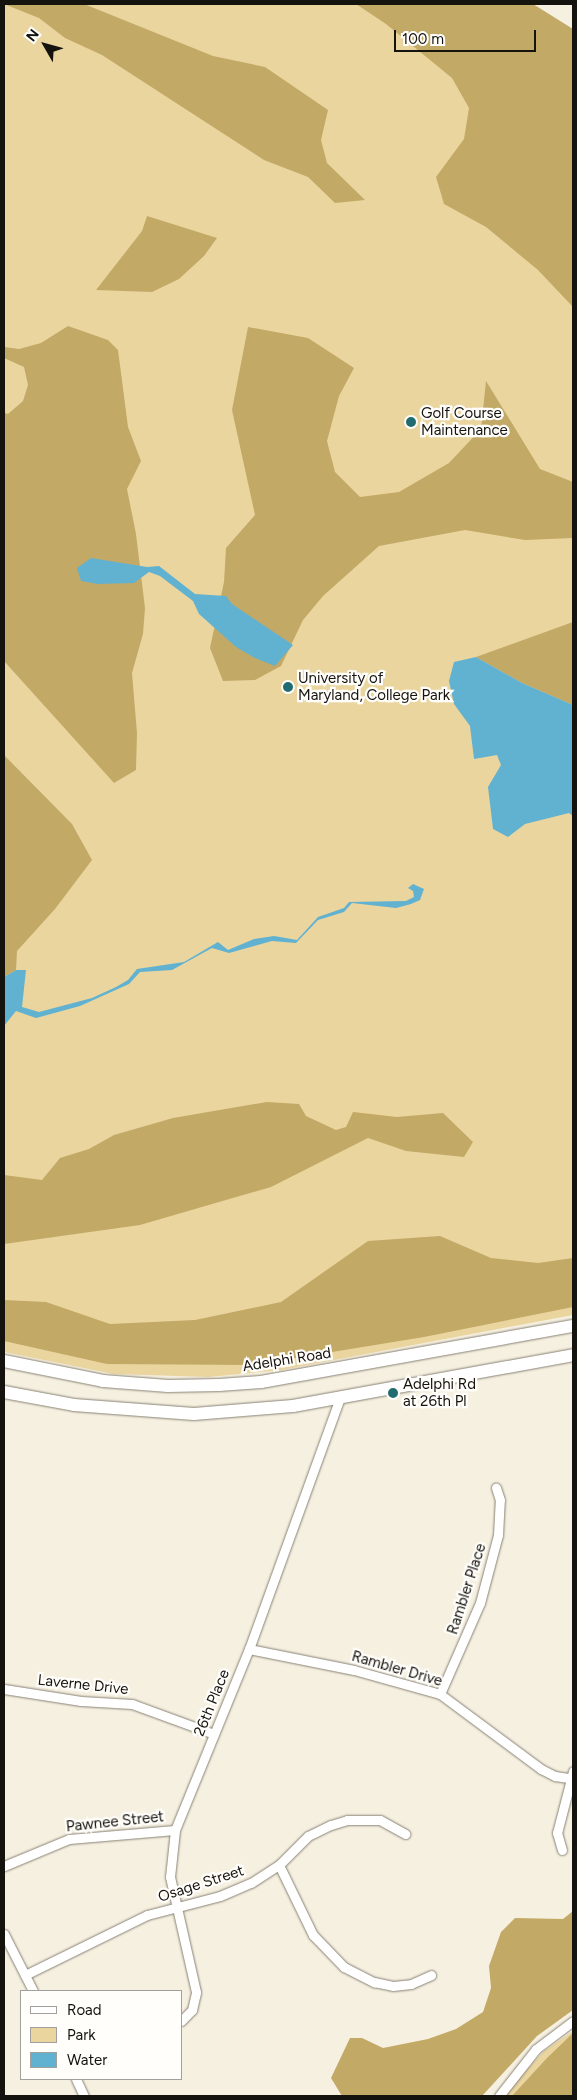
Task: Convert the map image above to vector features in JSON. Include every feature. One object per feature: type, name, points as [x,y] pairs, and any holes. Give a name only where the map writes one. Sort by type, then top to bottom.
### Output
[{"type":"main road","name":"Adelphi Road","points":[[4,1362],[72,1377],[129,1384],[228,1385],[261,1382],[573,1326]]},
{"type":"main road","points":[[4,1392],[74,1406],[194,1414],[293,1406],[573,1355]]},
{"type":"street","name":"26th Place","points":[[182,2020],[192,2010],[196,1992],[175,1906],[170,1864],[175,1830],[249,1649],[340,1396]]},
{"type":"street","name":"Rambler Place","points":[[440,1694],[480,1603],[498,1535],[500,1500],[496,1488]]},
{"type":"street","name":"Rambler Drive","points":[[249,1649],[354,1670],[440,1694],[529,1761],[555,1776],[572,1776]]},
{"type":"street","name":"Laverne Drive","points":[[4,1689],[81,1701],[132,1704],[214,1734]]},
{"type":"street","points":[[562,1850],[557,1833],[572,1776]]},
{"type":"street","name":"Osage Street","points":[[25,1976],[147,1916],[175,1906],[238,1889],[279,1865],[308,1836],[347,1820],[380,1820],[405,1834]]},
{"type":"street","name":"Pawnee Street","points":[[4,1866],[69,1839],[175,1830]]},
{"type":"street","points":[[279,1865],[313,1935],[344,1967],[374,1982],[393,1986],[411,1984],[431,1975]]},
{"type":"street","points":[[4,1934],[32,1990]]},
{"type":"street","points":[[499,2096],[536,2049],[573,2021]]},
{"type":"street","points":[[76,2080],[84,2096]]},
{"type":"green space","name":"University of Maryland, College Park","points":[[4,4],[509,4],[573,49],[573,1315],[281,1370],[208,1377],[114,1374],[4,1352]]},
{"type":"green space","points":[[573,2031],[573,2096],[503,2096],[544,2051]]},
{"type":"shaded area","points":[[4,4],[84,4],[213,56],[265,67],[328,110],[321,140],[327,163],[365,200],[335,203],[308,177],[264,160],[102,55],[65,38],[39,18]]},
{"type":"shaded area","points":[[356,4],[533,4],[573,29],[573,307],[538,270],[486,227],[444,204],[436,177],[464,139],[469,108],[452,78],[386,24]]},
{"type":"shaded area","points":[[147,216],[217,238],[204,256],[179,279],[152,292],[96,290],[142,231]]},
{"type":"shaded area","points":[[68,326],[108,340],[118,350],[128,427],[141,461],[127,489],[136,534],[145,608],[143,634],[132,673],[137,733],[136,770],[114,783],[4,661],[4,413],[8,414],[23,401],[28,385],[24,367],[4,358],[4,347],[19,349],[41,343]]},
{"type":"shaded area","points":[[248,327],[308,338],[354,368],[339,396],[327,441],[335,472],[360,497],[399,492],[449,463],[481,429],[486,381],[540,469],[573,482],[573,538],[525,540],[465,530],[379,546],[323,596],[303,620],[281,666],[255,680],[223,681],[210,648],[224,582],[226,548],[255,515],[232,410]]},
{"type":"shaded area","points":[[573,622],[573,705],[522,683],[476,657]]},
{"type":"shaded area","points":[[4,755],[72,824],[92,860],[55,909],[17,951],[16,970],[4,977]]},
{"type":"shaded area","points":[[267,1102],[299,1104],[306,1116],[336,1130],[346,1127],[353,1112],[397,1117],[443,1113],[473,1142],[464,1157],[406,1151],[368,1138],[271,1187],[140,1225],[4,1244],[4,1175],[42,1180],[60,1158],[89,1149],[114,1135],[173,1118]]},
{"type":"shaded area","points":[[440,1236],[491,1258],[538,1263],[573,1258],[573,1307],[424,1337],[252,1365],[107,1364],[4,1341],[4,1300],[46,1302],[110,1324],[195,1320],[281,1302],[368,1241]]},
{"type":"shaded area","points":[[573,1911],[573,2010],[537,2036],[482,2096],[342,2096],[331,2078],[350,2038],[362,2038],[383,2048],[428,2039],[456,2029],[483,2012],[491,1988],[489,1966],[501,1932],[515,1918],[563,1919]]},
{"type":"shaded area","points":[[573,2033],[573,2096],[512,2096],[547,2058]]},
{"type":"water","points":[[91,558],[147,567],[159,566],[195,594],[226,596],[232,604],[293,645],[275,666],[255,658],[236,647],[199,614],[193,601],[160,576],[149,572],[134,583],[98,584],[81,581],[77,568]]},
{"type":"water","points":[[476,657],[522,683],[573,705],[573,816],[569,813],[525,824],[508,837],[493,829],[488,787],[501,765],[497,755],[474,759],[470,726],[454,704],[449,681],[454,662]]},
{"type":"water","points":[[413,884],[424,889],[420,900],[411,904],[396,908],[352,903],[344,912],[318,920],[296,943],[272,941],[229,953],[212,948],[172,970],[140,972],[129,984],[80,1006],[36,1018],[16,1011],[4,1026],[4,977],[16,970],[26,970],[22,1007],[39,1012],[92,998],[128,980],[137,969],[184,962],[218,942],[228,950],[254,939],[274,936],[297,940],[318,917],[344,908],[349,902],[406,901],[414,897],[413,891],[408,888]]},
{"type":"place","name":"Golf Course Maintenance","points":[[411,422]]},
{"type":"place","name":"University of Maryland, College Park","points":[[288,687]]},
{"type":"place","name":"Adelphi Rd at 26th Pl","points":[[393,1393]]}]
